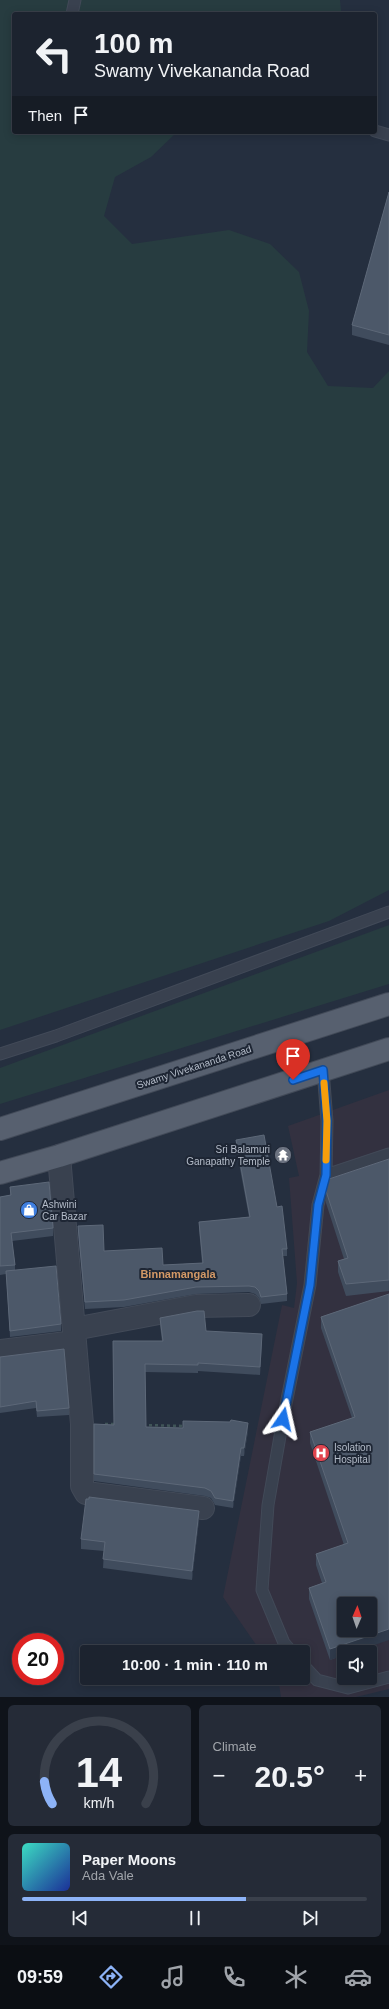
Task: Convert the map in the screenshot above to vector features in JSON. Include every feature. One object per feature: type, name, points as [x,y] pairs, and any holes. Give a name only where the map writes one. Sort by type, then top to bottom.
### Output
[{"type":"main road","name":"Swamy Vivekananda Road","points":[[0,1129],[389,1004]]},
{"type":"main road","points":[[0,1173],[59,1156],[389,1049]]},
{"type":"street","points":[[59,1156],[82,1424],[82,1486],[86,1494],[203,1508]]},
{"type":"street","points":[[0,1351],[196,1306],[249,1305]]},
{"type":"lane","points":[[72,12],[75,0]]},
{"type":"lane","points":[[377,132],[389,135]]},
{"type":"lane","points":[[0,1054],[56,1036],[389,912]]},
{"type":"lane","points":[[285,1645],[262,1590],[268,1505],[283,1419],[310,1285],[318,1205],[326,1175],[327,1121],[323,1070]]},
{"type":"lane","points":[[326,1175],[389,1154]]},
{"type":"lane","points":[[310,1672],[317,1680],[348,1688],[389,1677]]},
{"type":"path","points":[[82,1424],[122,1424]]},
{"type":"path","points":[[138,1425],[186,1426]]},
{"type":"shaded area","name":"Isolation Hospital","points":[[389,1090],[389,1689],[356,1697],[281,1697],[279,1685],[310,1685],[310,1645],[256,1645],[223,1597],[282,1305],[294,1308],[297,1283],[289,1178],[299,1176],[288,1126]]},
{"type":"green space","points":[[0,0],[340,0],[341,11],[339,12],[12,12],[12,134],[175,134],[151,157],[115,177],[104,216],[132,244],[229,230],[270,244],[299,272],[309,311],[307,352],[328,386],[373,388],[389,371],[389,890],[329,921],[0,1030]]},
{"type":"green space","points":[[389,925],[389,984],[0,1104],[0,1068]]},
{"type":"building","points":[[389,192],[389,335],[352,325]]},
{"type":"building","points":[[264,1135],[277,1207],[282,1206],[287,1249],[282,1249],[287,1294],[261,1297],[259,1291],[255,1287],[249,1286],[196,1287],[124,1300],[85,1302],[78,1226],[103,1225],[104,1251],[162,1248],[163,1265],[203,1263],[199,1222],[250,1217],[236,1140]]},
{"type":"building","points":[[389,1159],[389,1280],[346,1284],[338,1261],[348,1258],[326,1191],[329,1179]]},
{"type":"building","points":[[49,1182],[53,1228],[11,1233],[15,1265],[0,1266],[0,1197],[11,1195],[10,1187]]},
{"type":"building","points":[[56,1266],[61,1324],[10,1331],[6,1271]]},
{"type":"building","points":[[389,1294],[389,1629],[377,1633],[377,1597],[337,1597],[337,1637],[365,1637],[342,1645],[337,1645],[337,1647],[330,1649],[309,1588],[326,1582],[316,1554],[348,1543],[310,1432],[355,1417],[321,1317]]},
{"type":"building","points":[[204,1311],[206,1331],[262,1334],[260,1367],[198,1363],[198,1365],[145,1364],[146,1427],[183,1428],[183,1421],[230,1422],[231,1420],[248,1423],[244,1448],[241,1448],[233,1501],[215,1498],[211,1491],[205,1488],[94,1474],[94,1424],[114,1425],[113,1341],[163,1341],[160,1318]]},
{"type":"building","points":[[64,1349],[69,1408],[37,1411],[36,1401],[0,1407],[0,1357]]},
{"type":"building","points":[[89,1497],[199,1511],[192,1571],[103,1559],[105,1542],[81,1539],[86,1499],[89,1499]]},
{"type":"slow traffic","points":[[324,1083],[327,1121],[326,1160]]},
{"type":"place","name":"Sri Balamuri Ganapathy Temple","points":[[283,1155]]},
{"type":"place","name":"Ashwini Car Bazar","points":[[29,1210]]},
{"type":"place","name":"Isolation Hospital","points":[[321,1453]]},
{"type":"district","name":"Binnamangala","points":[[178,1274]]},
{"type":"route","points":[[283,1419],[310,1285],[318,1205],[326,1175],[327,1121],[323,1070],[293,1080]]}]
